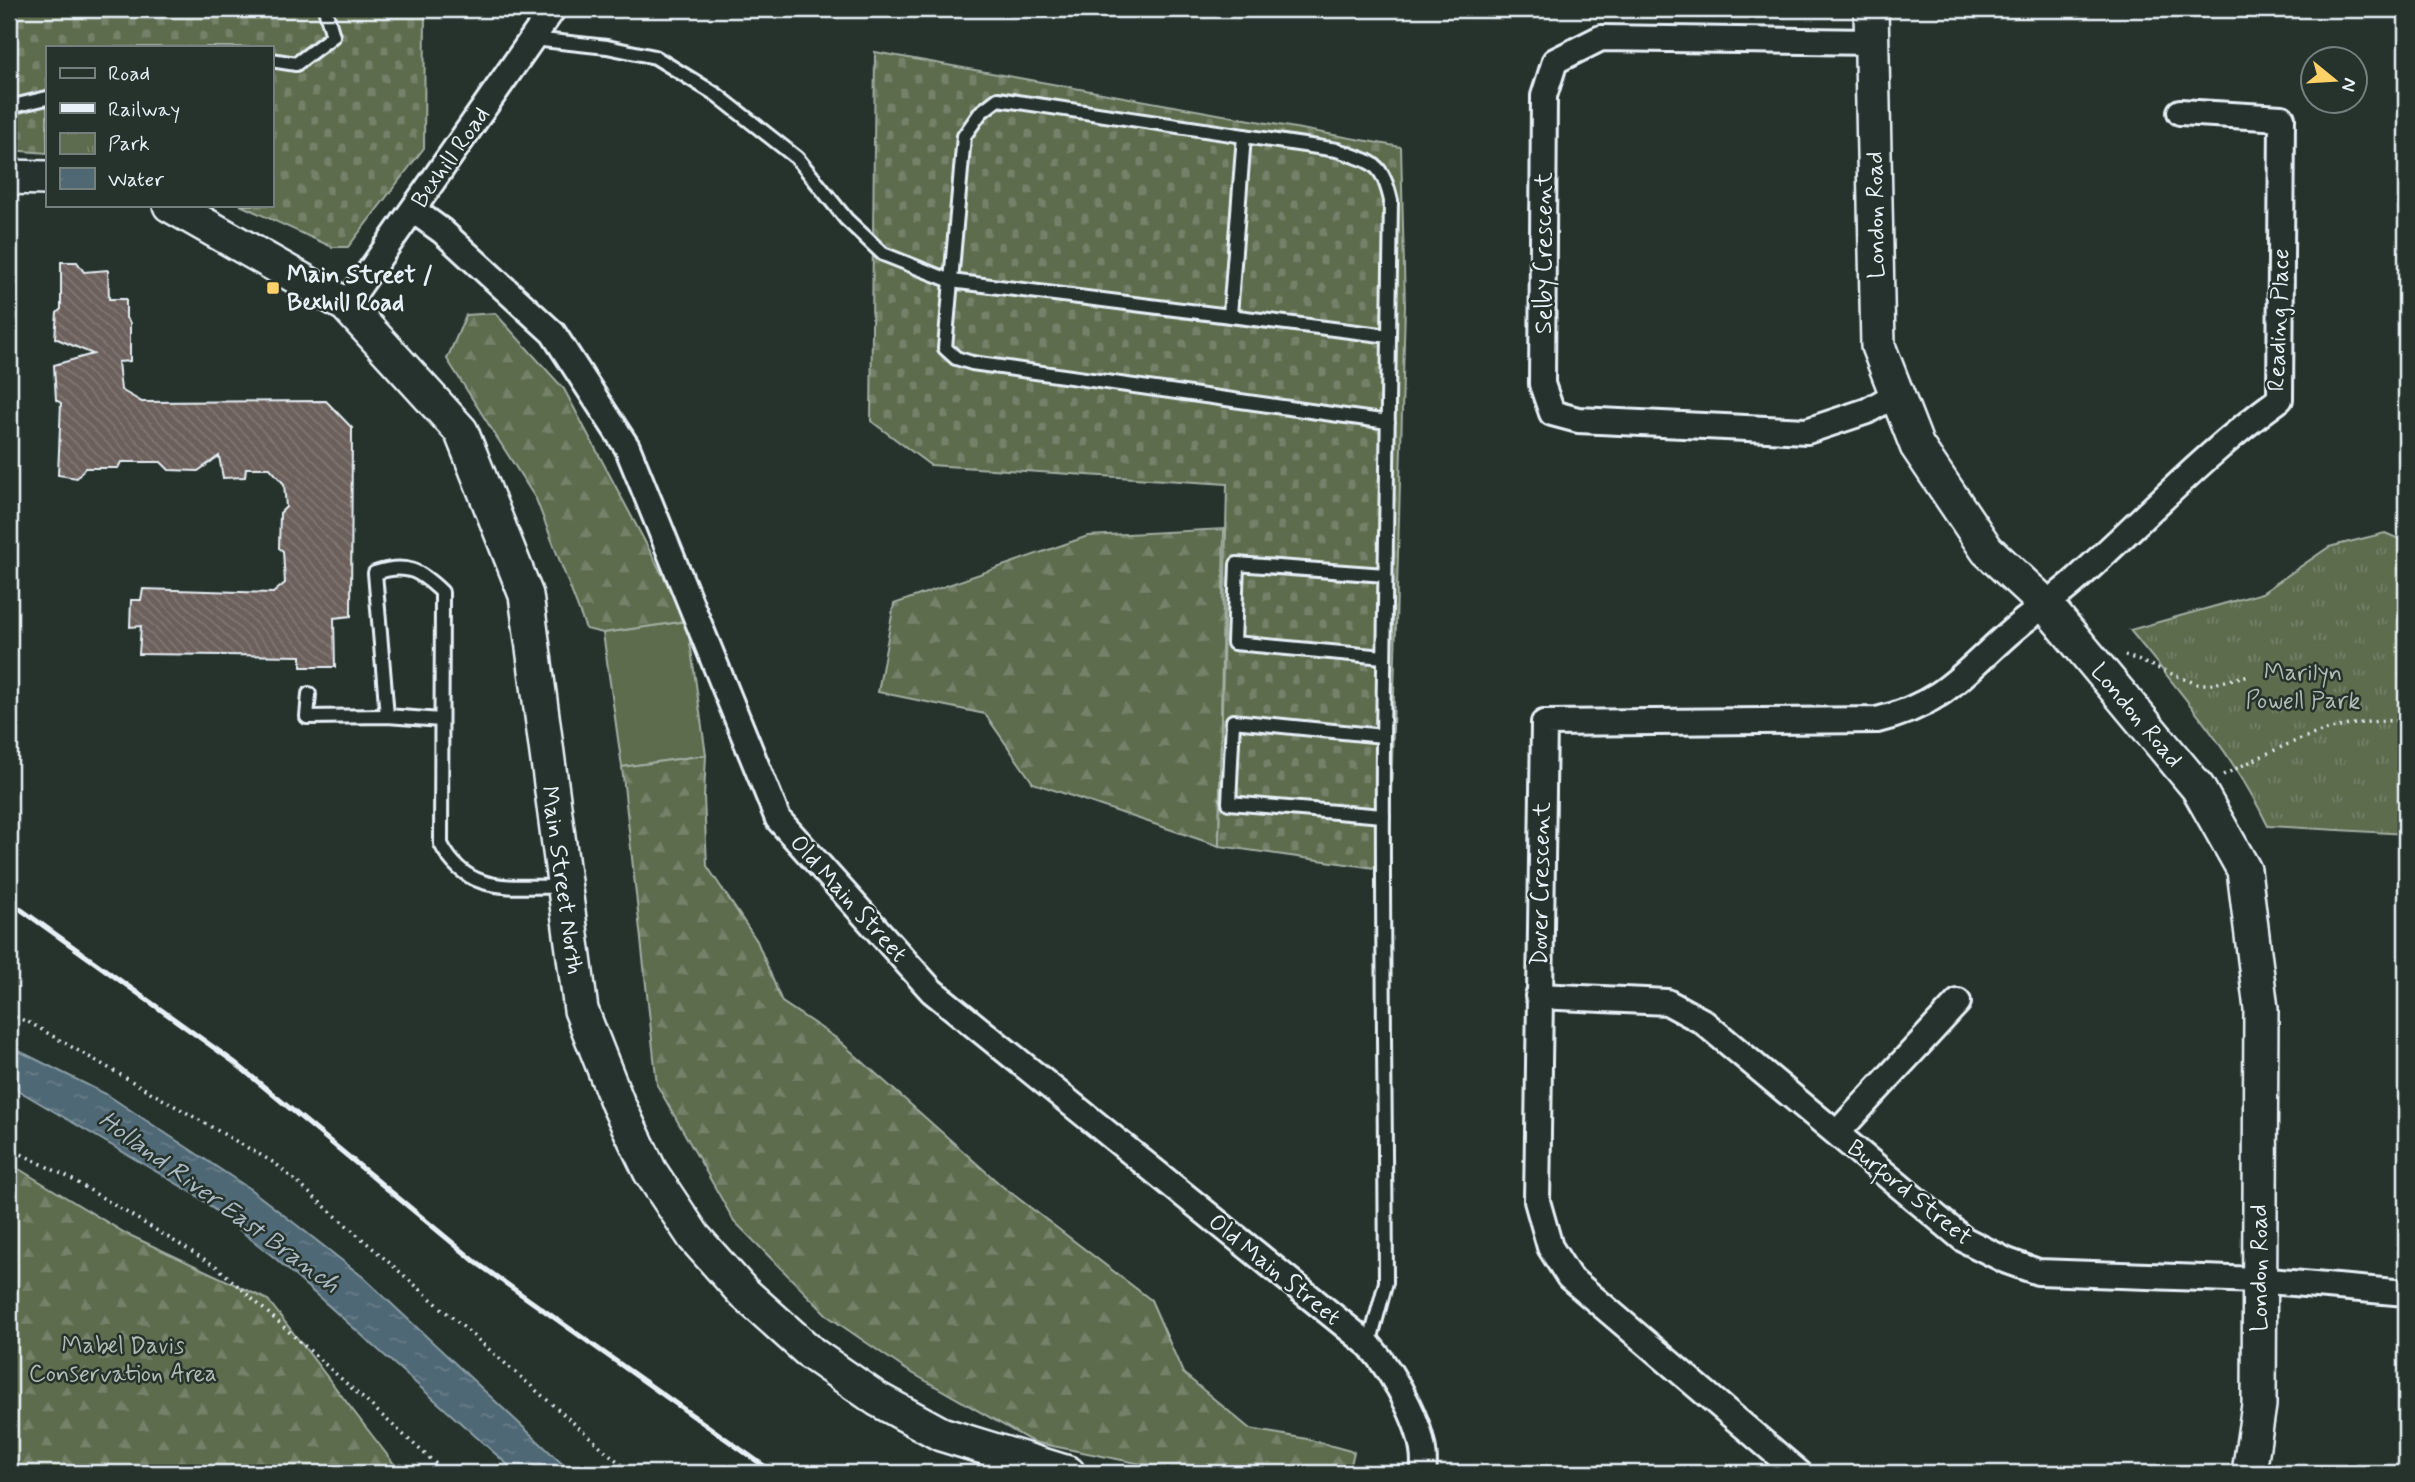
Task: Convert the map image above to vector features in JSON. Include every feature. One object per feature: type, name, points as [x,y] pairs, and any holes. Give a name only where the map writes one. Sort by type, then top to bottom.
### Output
[{"type":"main road","name":"London Road","points":[[1871,9],[1878,346],[1917,446],[1987,550],[2046,605],[2198,788],[2244,870],[2261,1009],[2259,1405],[2249,1473]]},
{"type":"main road","points":[[9,177],[46,178]]},
{"type":"main road","name":"Main Street North","points":[[172,206],[346,305],[461,431],[526,595],[581,1010],[618,1104],[650,1171],[694,1237],[743,1292],[812,1354],[877,1399],[941,1434],[1068,1473]]},
{"type":"street","name":"Bexhill Road","points":[[346,305],[554,9]]},
{"type":"street","name":"Selby Crescent","points":[[1872,42],[1601,38],[1555,61],[1544,96],[1542,384],[1552,413],[1578,420],[1807,431],[1867,411],[1897,394]]},
{"type":"street","name":"Reading Place","points":[[2046,605],[2245,424],[2280,399],[2282,118],[2180,112]]},
{"type":"street","name":"Old Main Street","points":[[413,210],[442,231],[553,333],[627,447],[778,819],[932,991],[1369,1345],[1385,1364],[1412,1415],[1425,1462],[1423,1473]]},
{"type":"street","name":"Dover Crescent","points":[[1799,1473],[1569,1277],[1550,1247],[1537,1201],[1544,723],[1597,720],[1854,721],[1901,715],[1948,691],[2021,624],[2046,605]]},
{"type":"street","name":"Burford Street","points":[[1538,996],[1667,1002],[1702,1021],[1963,1239],[2007,1261],[2038,1272],[2258,1280],[2406,1293]]},
{"type":"street","points":[[1837,1133],[1958,1002]]},
{"type":"lane","points":[[273,60],[296,64],[333,36],[325,9]]},
{"type":"lane","points":[[533,38],[607,47],[655,57],[718,96],[797,158],[846,219],[883,254],[951,281],[1389,336]]},
{"type":"lane","points":[[9,107],[46,98]]},
{"type":"lane","points":[[1369,1345],[1386,1282],[1383,736],[1385,575],[1388,422],[1391,201],[1385,174],[1371,162],[1337,150],[998,99],[981,112],[964,136],[945,348],[964,360],[1388,422]]},
{"type":"lane","points":[[1230,315],[1244,136]]},
{"type":"lane","points":[[1384,657],[1234,643],[1237,564],[1385,575]]},
{"type":"lane","points":[[387,716],[375,573],[390,568],[419,571],[442,592],[441,844],[451,864],[479,883],[565,887]]},
{"type":"lane","points":[[309,694],[307,717],[387,716],[441,720]]},
{"type":"lane","points":[[1383,736],[1233,721],[1229,803],[1383,816]]},
{"type":"path","points":[[2116,652],[2197,684],[2214,684],[2249,675]]},
{"type":"path","points":[[2198,788],[2291,742],[2344,724],[2405,721],[2406,731]]},
{"type":"path","points":[[9,1014],[30,1023],[276,1164],[631,1473]]},
{"type":"path","points":[[9,1148],[68,1177],[217,1267],[446,1473]]},
{"type":"green space","points":[[9,9],[425,9],[424,148],[348,247],[332,247],[242,206],[273,206],[273,46],[46,46],[46,153],[9,150]]},
{"type":"green space","points":[[875,52],[1401,147],[1405,306],[1389,870],[1219,846],[1227,484],[930,465],[871,421]]},
{"type":"green space","points":[[495,313],[564,389],[687,621],[603,633],[586,629],[536,499],[447,359],[466,315]]},
{"type":"green space","points":[[1224,529],[1219,846],[1033,783],[985,714],[878,692],[894,604],[1088,536]]},
{"type":"green space","name":"Marilyn Powell Park","points":[[2385,533],[2406,542],[2406,834],[2268,826],[2239,773],[2187,700],[2130,630],[2262,593],[2329,547]]},
{"type":"green space","points":[[687,621],[706,755],[622,767],[603,633]]},
{"type":"green space","points":[[706,755],[704,797],[707,866],[757,941],[782,1002],[836,1038],[1002,1186],[1151,1300],[1183,1373],[1250,1429],[1307,1439],[1354,1452],[1349,1473],[1186,1473],[1033,1442],[905,1369],[829,1317],[734,1221],[657,1085],[622,767]]},
{"type":"green space","name":"Mabel Davis Conservation Area","points":[[9,1163],[125,1233],[268,1300],[401,1473],[9,1473]]},
{"type":"water","name":"Holland River East Branch","points":[[9,1046],[106,1094],[250,1189],[363,1277],[572,1473],[517,1473],[276,1259],[196,1195],[9,1085]]},
{"type":"building","points":[[61,262],[77,262],[84,272],[108,270],[109,299],[126,299],[126,318],[130,323],[130,361],[118,362],[121,390],[142,402],[326,401],[352,428],[351,616],[334,618],[335,667],[301,667],[301,656],[139,654],[141,626],[130,627],[131,600],[141,600],[143,589],[273,593],[285,583],[283,551],[279,548],[280,513],[286,507],[284,484],[270,468],[246,468],[245,477],[223,478],[219,456],[198,471],[169,470],[161,462],[121,462],[118,468],[85,468],[77,478],[58,475],[61,403],[56,400],[54,365],[93,354],[55,338],[57,313],[61,309]]},
{"type":"railway","points":[[9,901],[234,1062],[477,1263],[774,1473]]},
{"type":"place","name":"Main Street / Bexhill Road","points":[[273,288]]}]
